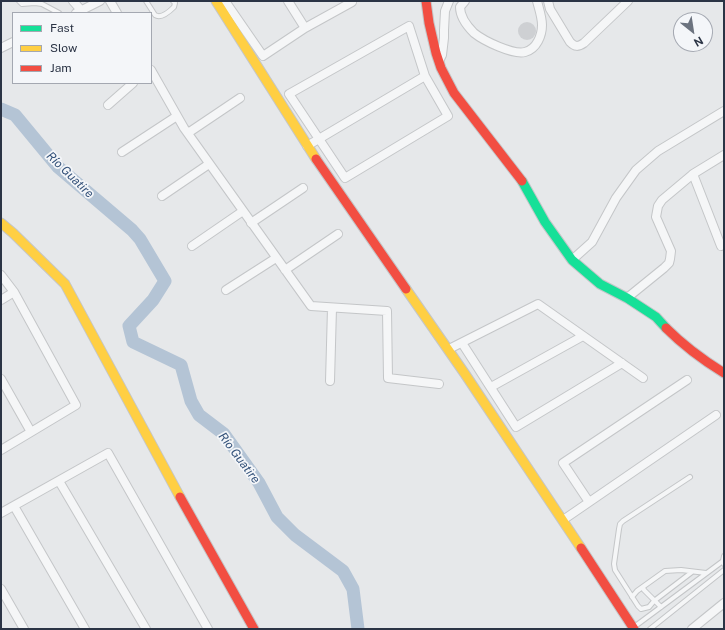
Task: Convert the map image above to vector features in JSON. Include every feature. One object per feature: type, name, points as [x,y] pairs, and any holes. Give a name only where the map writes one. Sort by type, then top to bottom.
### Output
[{"type":"street","points":[[73,1],[79,12],[100,1]]},
{"type":"street","points":[[110,1],[116,12]]},
{"type":"street","points":[[216,1],[307,146],[449,349],[634,628]]},
{"type":"street","points":[[225,1],[263,56],[305,28],[352,1]]},
{"type":"street","points":[[288,1],[305,28]]},
{"type":"street","points":[[426,1],[429,23],[441,68],[454,93],[522,181],[545,222],[572,260],[600,284],[627,298],[656,317],[675,338],[704,361],[722,370]]},
{"type":"street","points":[[439,61],[442,55],[445,10],[449,1]]},
{"type":"street","points":[[465,1],[460,7],[460,14],[474,33],[500,47],[520,52],[525,52],[535,46],[541,33],[542,24],[537,1]]},
{"type":"street","points":[[548,1],[550,9],[570,42],[576,46],[581,45],[628,1]]},
{"type":"street","points":[[408,26],[425,76],[448,116],[345,178],[289,94],[408,26]]},
{"type":"street","points":[[1,48],[12,42]]},
{"type":"street","points":[[152,72],[177,116],[209,164],[311,306],[387,311],[388,378],[440,384]]},
{"type":"street","points":[[307,146],[425,76]]},
{"type":"street","points":[[108,105],[132,84]]},
{"type":"street","points":[[188,133],[240,98]]},
{"type":"street","points":[[572,260],[592,242],[616,198],[636,170],[658,151],[724,111]]},
{"type":"street","points":[[122,152],[177,116]]},
{"type":"street","points":[[627,298],[669,263],[671,251],[656,217],[658,206],[662,200],[693,174],[724,155]]},
{"type":"street","points":[[162,196],[209,164]]},
{"type":"street","points":[[693,174],[721,246]]},
{"type":"street","points":[[251,223],[303,188]]},
{"type":"street","points":[[192,246],[243,211]]},
{"type":"street","points":[[1,223],[14,233],[65,284],[254,629]]},
{"type":"street","points":[[285,270],[338,234]]},
{"type":"street","points":[[226,290],[276,258]]},
{"type":"street","points":[[1,275],[14,292],[76,405],[1,450]]},
{"type":"street","points":[[1,300],[14,292]]},
{"type":"street","points":[[449,349],[538,304],[643,378]]},
{"type":"street","points":[[330,381],[332,308]]},
{"type":"street","points":[[490,387],[583,336]]},
{"type":"street","points":[[462,343],[516,427],[622,363]]},
{"type":"street","points":[[1,379],[31,432]]},
{"type":"street","points":[[589,502],[563,463],[687,380]]},
{"type":"street","points":[[563,520],[716,415]]},
{"type":"street","points":[[1,513],[108,453],[208,629]]},
{"type":"street","points":[[59,481],[146,629]]},
{"type":"street","points":[[14,506],[85,629]]},
{"type":"street","points":[[1,589],[24,629]]},
{"type":"street","points":[[692,629],[724,604]]},
{"type":"lane","points":[[19,1],[22,4],[42,4],[57,12]]},
{"type":"lane","points":[[146,1],[157,17],[160,17],[174,7],[173,1]]},
{"type":"lane","points":[[690,477],[627,517],[620,524],[614,568],[641,609],[649,607],[654,600],[692,572]]},
{"type":"lane","points":[[634,628],[724,560]]},
{"type":"lane","points":[[632,597],[637,591],[665,571],[682,570],[706,574]]},
{"type":"lane","points":[[650,629],[724,570]]},
{"type":"lane","points":[[643,587],[644,590],[661,607]]},
{"type":"building","points":[[527,22],[533,25],[536,31],[533,37],[527,40],[521,37],[518,31],[521,25]]},
{"type":"waterway","name":"Río Guatire","points":[[1,109],[15,115],[58,167],[132,230],[140,239],[165,281],[153,300],[129,326],[133,342],[181,365],[191,401],[199,415],[224,434],[259,483],[277,517],[295,535],[343,571],[353,589],[358,629]]},
{"type":"traffic: fast","points":[[522,181],[545,222],[572,260],[600,284],[627,298],[656,317],[666,328]]},
{"type":"traffic: slow","points":[[216,1],[316,159]]},
{"type":"traffic: slow","points":[[1,223],[65,284],[180,497]]},
{"type":"traffic: slow","points":[[406,289],[465,374],[581,548]]},
{"type":"traffic: jam","points":[[426,1],[429,23],[436,53],[441,68],[454,93],[522,181]]},
{"type":"traffic: jam","points":[[316,159],[406,289]]},
{"type":"traffic: jam","points":[[666,328],[694,352],[724,373]]},
{"type":"traffic: jam","points":[[180,497],[254,629]]},
{"type":"traffic: jam","points":[[581,548],[634,629]]}]
